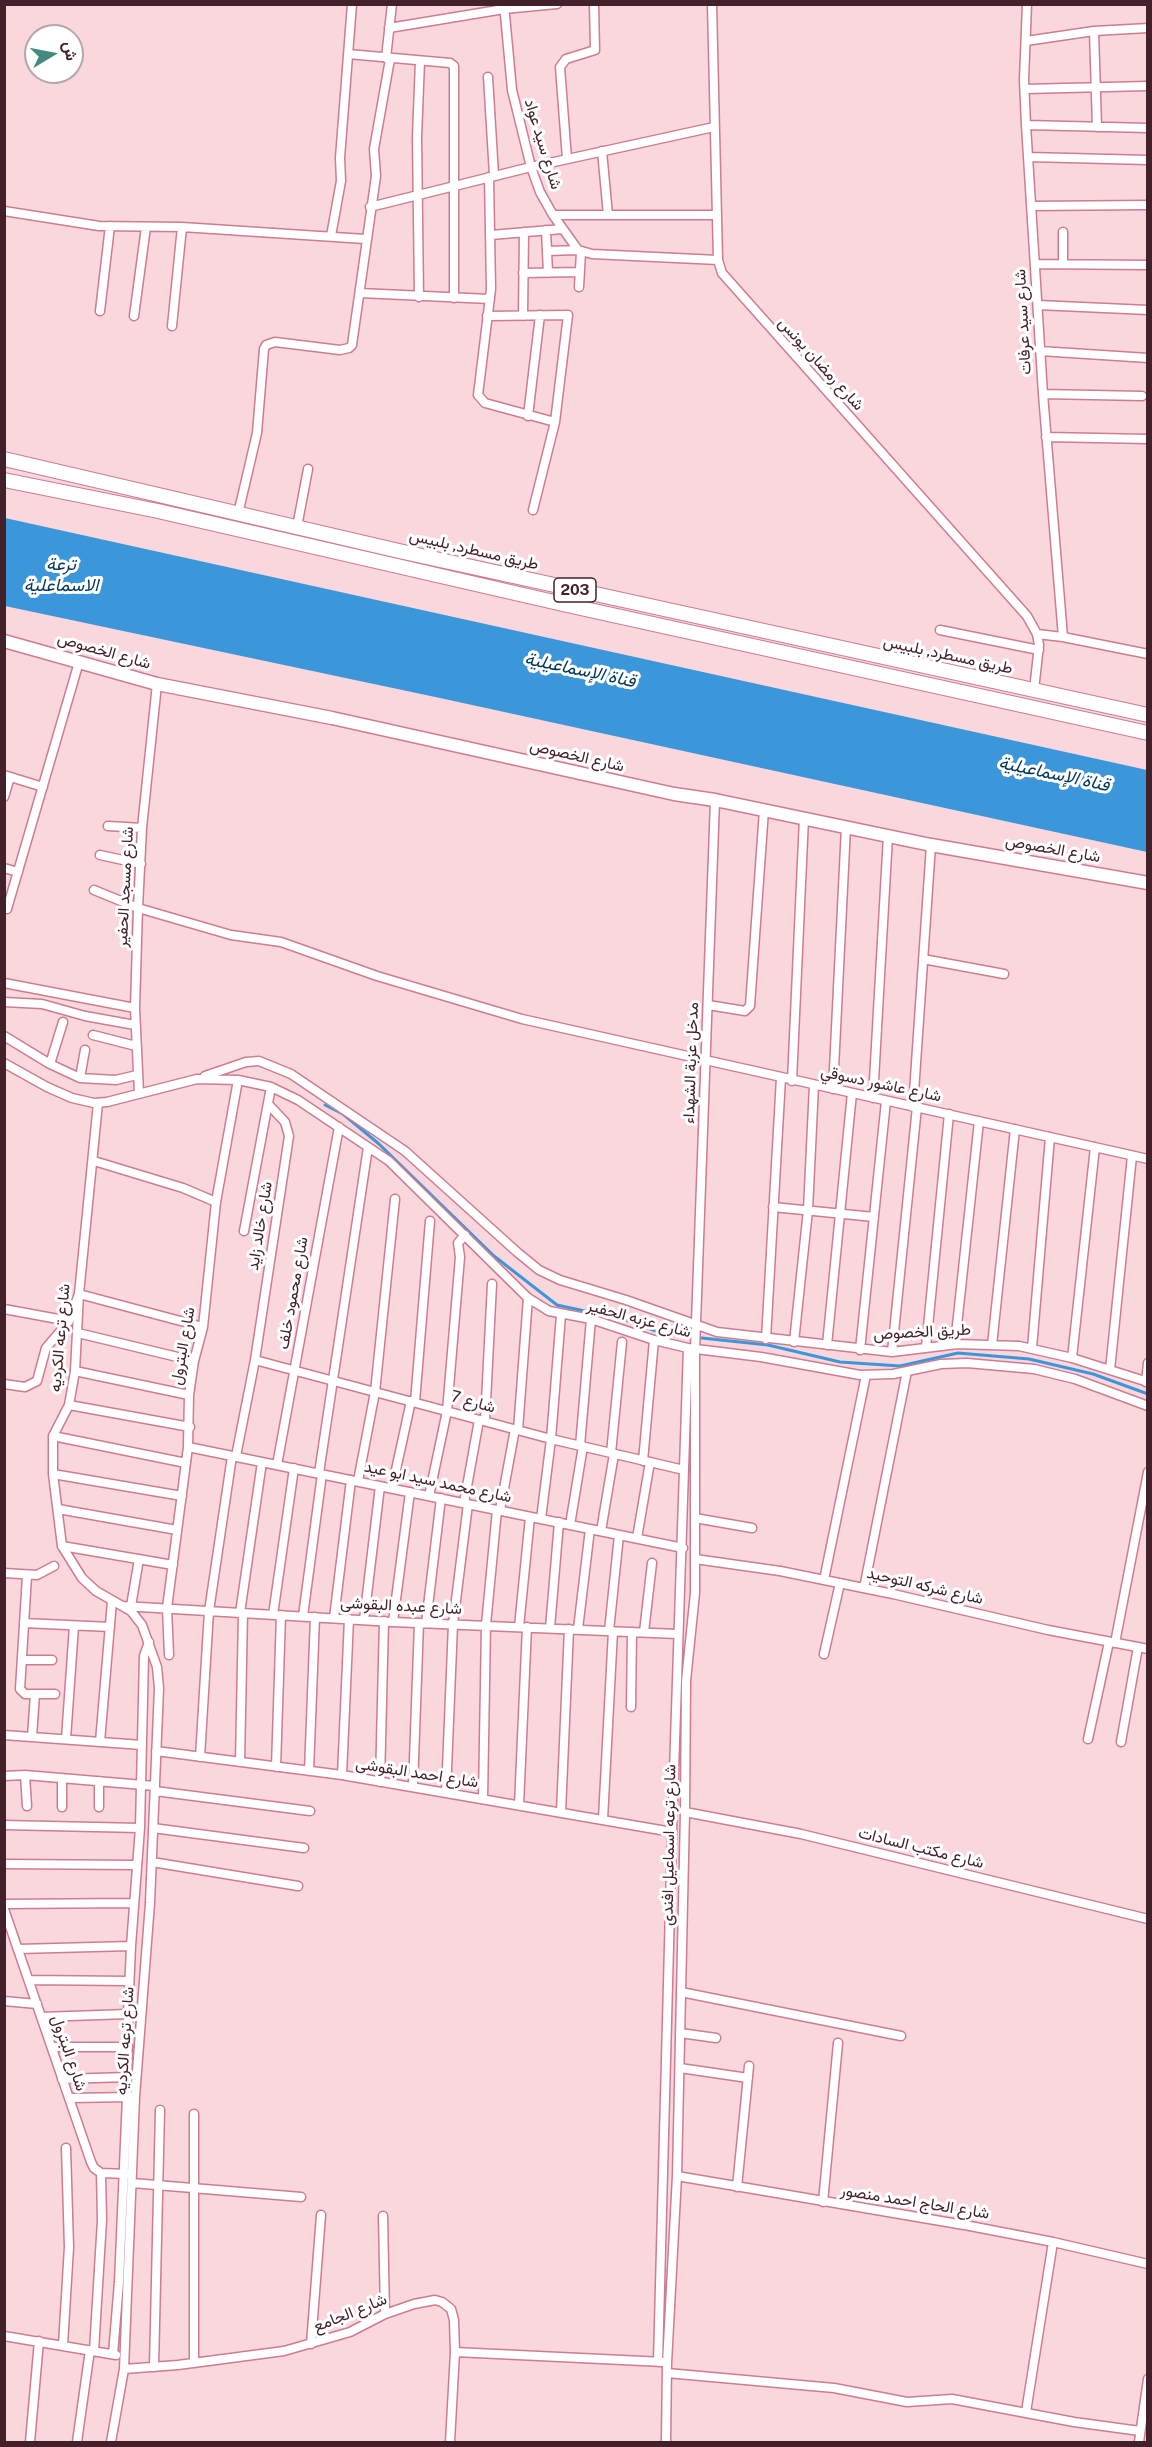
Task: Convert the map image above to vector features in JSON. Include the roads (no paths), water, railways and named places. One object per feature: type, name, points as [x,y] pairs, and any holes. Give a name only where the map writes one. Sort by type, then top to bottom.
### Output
[{"type":"main road","name":"طريق مسطرد, بلبيس","points":[[4,459],[238,514],[1148,715]]},
{"type":"main road","name":"طريق مسطرد, بلبيس","points":[[4,480],[158,511],[567,605],[1148,733]]},
{"type":"main road","name":"شارع الخصوص","points":[[4,641],[158,684],[332,718],[674,794],[715,800],[931,845],[1148,883]]},
{"type":"street","points":[[331,236],[342,177],[340,158],[352,4]]},
{"type":"street","points":[[238,514],[257,432],[266,345],[275,342],[340,350],[350,348],[376,176],[375,149],[388,58],[392,4]]},
{"type":"street","points":[[389,28],[504,7],[557,4]]},
{"type":"street","points":[[567,159],[560,68],[566,59],[595,50],[594,4]]},
{"type":"street","name":"شارع رمضان يونس","points":[[712,4],[718,260],[726,280],[1028,616],[1037,634],[1039,650],[1034,690]]},
{"type":"street","name":"شارع سيد عرفات","points":[[1027,4],[1026,125],[1046,437],[1063,637]]},
{"type":"street","name":"شارع سيد عواد","points":[[504,7],[512,90],[531,167],[540,192],[553,215],[580,251]]},
{"type":"street","points":[[1026,41],[1094,31],[1148,28]]},
{"type":"street","points":[[1094,31],[1096,127]]},
{"type":"street","points":[[348,54],[450,63],[455,68],[454,298]]},
{"type":"street","points":[[419,297],[417,195],[420,61]]},
{"type":"street","points":[[489,77],[490,299],[478,391],[485,403],[555,422]]},
{"type":"street","points":[[1025,89],[1148,86]]},
{"type":"street","points":[[1026,125],[1148,128]]},
{"type":"street","points":[[370,207],[491,176],[714,127]]},
{"type":"street","points":[[602,151],[609,215]]},
{"type":"street","points":[[1028,158],[1148,160]]},
{"type":"street","points":[[1031,206],[1148,205]]},
{"type":"street","points":[[4,211],[110,226],[182,227],[365,238]]},
{"type":"street","points":[[553,215],[717,215]]},
{"type":"street","points":[[100,311],[110,226]]},
{"type":"street","points":[[134,316],[146,227]]},
{"type":"street","points":[[172,326],[182,227]]},
{"type":"street","points":[[491,235],[562,229]]},
{"type":"street","points":[[546,230],[548,273]]},
{"type":"street","points":[[523,316],[524,232]]},
{"type":"street","points":[[1062,232],[1063,264]]},
{"type":"street","points":[[547,251],[718,260]]},
{"type":"street","points":[[579,287],[580,251]]},
{"type":"street","points":[[1035,264],[1148,265]]},
{"type":"street","points":[[524,273],[580,272]]},
{"type":"street","points":[[360,293],[490,299]]},
{"type":"street","points":[[1038,305],[1148,310]]},
{"type":"street","points":[[528,416],[540,315]]},
{"type":"street","points":[[487,316],[568,315],[555,422],[533,510]]},
{"type":"street","points":[[1040,351],[1148,358]]},
{"type":"street","points":[[1043,394],[1142,396]]},
{"type":"street","points":[[1046,437],[1148,439]]},
{"type":"street","points":[[297,527],[308,469]]},
{"type":"street","points":[[940,630],[1039,650]]},
{"type":"street","points":[[1037,634],[1148,654]]},
{"type":"street","points":[[7,909],[79,662]]},
{"type":"street","name":"شارع مسجد الحفير","points":[[139,1094],[135,1025],[138,908],[142,828],[158,684]]},
{"type":"street","points":[[4,797],[7,776],[43,788]]},
{"type":"street","name":"مدخل عزبة الشهداء","points":[[696,1326],[715,800]]},
{"type":"street","points":[[708,1005],[745,1011],[750,1006],[764,810]]},
{"type":"street","points":[[792,1080],[804,818]]},
{"type":"street","points":[[108,826],[142,828]]},
{"type":"street","points":[[833,1089],[846,827]]},
{"type":"street","points":[[873,1098],[888,836]]},
{"type":"street","points":[[892,1352],[915,1107],[931,845]]},
{"type":"street","points":[[100,855],[141,864]]},
{"type":"street","points":[[4,868],[18,872]]},
{"type":"street","name":"شارع عاشور دسوقي","points":[[94,890],[138,908],[231,935],[281,942],[377,976],[522,1020],[1148,1159]]},
{"type":"street","points":[[923,959],[1004,974]]},
{"type":"street","points":[[4,983],[135,1008]]},
{"type":"street","points":[[4,1002],[42,1004],[85,1016],[135,1025]]},
{"type":"street","points":[[50,1064],[63,1022]]},
{"type":"street","points":[[93,1035],[136,1046]]},
{"type":"street","points":[[4,1036],[50,1064],[80,1078],[116,1080],[137,1075]]},
{"type":"street","points":[[80,1078],[85,1050]]},
{"type":"street","name":"شارع عزبه الحفير","points":[[4,1063],[72,1098],[98,1103],[260,1061],[291,1074],[405,1151],[539,1270],[560,1280],[696,1326]]},
{"type":"street","points":[[766,1339],[781,1078]]},
{"type":"street","name":"شارع عزبه الحفير","points":[[197,1079],[238,1080],[271,1087],[298,1100],[339,1127],[389,1161],[528,1298],[549,1311],[591,1319],[654,1340],[692,1349],[761,1357],[867,1375],[967,1363],[1034,1369],[1075,1379],[1148,1406]]},
{"type":"street","name":"شارع البترول","points":[[169,1655],[167,1608],[188,1447],[189,1395],[194,1361],[203,1327],[216,1202],[238,1080]]},
{"type":"street","points":[[794,1342],[808,1210],[814,1085]]},
{"type":"street","points":[[244,1231],[271,1087]]},
{"type":"street","points":[[827,1345],[852,1093]]},
{"type":"street","points":[[860,1350],[886,1101]]},
{"type":"street","name":"شارع ترعه الكرديه","points":[[98,1103],[79,1294],[75,1371],[69,1405],[53,1436],[53,1474],[62,1546],[82,1578],[112,1600],[127,1606],[142,1624],[157,1667],[159,1688],[152,1862],[131,2097],[124,2369],[111,2442]]},
{"type":"street","name":"شارع خالد زايد","points":[[200,1757],[209,1611],[234,1456],[255,1360],[289,1136],[285,1122],[268,1104]]},
{"type":"street","points":[[926,1347],[949,1114]]},
{"type":"street","points":[[955,1344],[979,1121]]},
{"type":"street","name":"شارع محمود خلف","points":[[277,1465],[339,1127]]},
{"type":"street","points":[[992,1345],[1014,1129]]},
{"type":"street","points":[[1032,1348],[1050,1137]]},
{"type":"street","points":[[303,1616],[320,1474],[368,1147]]},
{"type":"street","points":[[1072,1358],[1095,1147]]},
{"type":"street","points":[[1110,1370],[1132,1156]]},
{"type":"street","points":[[94,1161],[183,1188],[216,1202]]},
{"type":"street","points":[[333,1618],[355,1481],[375,1392],[395,1198]]},
{"type":"street","points":[[773,1207],[874,1217]]},
{"type":"street","points":[[392,1488],[413,1402],[429,1221]]},
{"type":"street","points":[[429,1496],[447,1411],[460,1257],[458,1243],[465,1235]]},
{"type":"street","points":[[446,1793],[453,1624],[466,1504],[482,1420],[492,1284]]},
{"type":"street","points":[[4,1384],[25,1387],[37,1381],[46,1348],[69,1321],[79,1294],[203,1327]]},
{"type":"street","points":[[483,1799],[486,1625],[499,1510],[517,1430],[528,1298]]},
{"type":"street","points":[[4,1309],[69,1321]]},
{"type":"street","points":[[540,1519],[551,1439],[561,1315]]},
{"type":"street","points":[[570,1525],[581,1446],[591,1319]]},
{"type":"street","name":"طريق الخصوص","points":[[696,1326],[717,1332],[860,1350],[892,1352],[955,1344],[1032,1348],[1147,1382]]},
{"type":"street","name":"شارع ترعه اسماعيل افندى","points":[[663,2362],[670,1883],[684,1470],[692,1349],[696,1326]]},
{"type":"street","points":[[78,1333],[194,1361]]},
{"type":"street","points":[[637,1538],[646,1462],[654,1340]]},
{"type":"street","points":[[600,1531],[613,1453],[622,1342]]},
{"type":"street","name":"شارع ترعه اسماعيل افندى","points":[[663,2362],[677,2176],[686,1681],[695,1593],[692,1349]]},
{"type":"street","name":"شارع 7","points":[[255,1360],[551,1439],[684,1470]]},
{"type":"street","points":[[1147,1382],[1148,1363]]},
{"type":"street","points":[[75,1371],[189,1395]]},
{"type":"street","points":[[864,1588],[907,1371]]},
{"type":"street","points":[[824,1580],[867,1375]]},
{"type":"street","points":[[69,1405],[190,1427]]},
{"type":"street","points":[[53,1436],[186,1463]]},
{"type":"street","name":"شارع محمد سيد ابو عيد","points":[[188,1447],[682,1548]]},
{"type":"street","points":[[240,1762],[242,1613],[262,1462]]},
{"type":"street","points":[[276,1767],[277,1615],[294,1468]]},
{"type":"street","points":[[1088,1739],[1112,1642],[1148,1472]]},
{"type":"street","points":[[53,1474],[182,1496]]},
{"type":"street","points":[[364,1620],[380,1486]]},
{"type":"street","points":[[380,1782],[388,1621],[410,1492]]},
{"type":"street","points":[[413,1787],[422,1623],[441,1498]]},
{"type":"street","points":[[58,1509],[177,1530]]},
{"type":"street","points":[[519,1805],[523,1627],[530,1517]]},
{"type":"street","points":[[695,1518],[753,1528]]},
{"type":"street","points":[[550,1628],[559,1522]]},
{"type":"street","points":[[561,1812],[573,1629],[590,1529]]},
{"type":"street","points":[[603,1819],[611,1631],[619,1535]]},
{"type":"street","points":[[62,1546],[172,1565]]},
{"type":"street","name":"شارع شركه التوحيد","points":[[695,1559],[840,1583],[1143,1648]]},
{"type":"street","points":[[127,1606],[139,1560]]},
{"type":"street","points":[[644,1632],[652,1563]]},
{"type":"street","points":[[4,1573],[37,1575],[54,1566]]},
{"type":"street","points":[[27,1576],[21,1691],[26,1694],[55,1694]]},
{"type":"street","points":[[824,1654],[840,1583]]},
{"type":"street","points":[[99,1742],[112,1600]]},
{"type":"street","name":"شارع عبده البقوشى","points":[[127,1606],[422,1623],[678,1634]]},
{"type":"street","points":[[309,1771],[315,1617]]},
{"type":"street","points":[[342,1775],[349,1619]]},
{"type":"street","points":[[24,1623],[110,1627]]},
{"type":"street","points":[[66,1739],[74,1626]]},
{"type":"street","points":[[632,1632],[632,1707]]},
{"type":"street","name":"شارع ترعه الكرديه","points":[[131,2097],[128,2077],[129,1981],[140,1828],[144,1656],[149,1642]]},
{"type":"street","points":[[1121,1742],[1143,1648]]},
{"type":"street","points":[[22,1660],[52,1660]]},
{"type":"street","points":[[32,1737],[34,1694]]},
{"type":"street","points":[[4,1735],[142,1745]]},
{"type":"street","name":"شارع احمد البقوشى","points":[[156,1751],[342,1775],[672,1832]]},
{"type":"street","points":[[4,1776],[25,1775],[141,1785],[310,1811]]},
{"type":"street","points":[[25,1775],[27,1806]]},
{"type":"street","points":[[62,1778],[62,1807]]},
{"type":"street","points":[[99,1781],[99,1807]]},
{"type":"street","name":"شارع مكتب السادات","points":[[685,1812],[801,1834],[1148,1919]]},
{"type":"street","points":[[4,1825],[140,1828]]},
{"type":"street","points":[[153,1828],[304,1848]]},
{"type":"street","points":[[152,1862],[298,1886]]},
{"type":"street","points":[[4,1864],[137,1865]]},
{"type":"street","points":[[670,1883],[682,1884]]},
{"type":"street","points":[[4,1904],[133,1903]]},
{"type":"street","name":"شارع البترول","points":[[4,1909],[91,2162],[94,2168],[101,2173]]},
{"type":"street","points":[[18,1949],[131,1946]]},
{"type":"street","points":[[29,1980],[129,1981]]},
{"type":"street","points":[[681,1992],[901,2036]]},
{"type":"street","points":[[4,2001],[37,2004]]},
{"type":"street","points":[[41,2017],[128,2014]]},
{"type":"street","points":[[681,2033],[716,2038]]},
{"type":"street","points":[[823,2202],[838,2043]]},
{"type":"street","points":[[52,2047],[128,2047]]},
{"type":"street","points":[[737,2187],[749,2066]]},
{"type":"street","points":[[680,2068],[748,2078]]},
{"type":"street","points":[[62,2079],[128,2077]]},
{"type":"street","points":[[69,2098],[131,2097]]},
{"type":"street","points":[[154,2367],[160,2110]]},
{"type":"street","points":[[194,2114],[194,2363]]},
{"type":"street","points":[[63,2345],[69,2247],[66,2148]]},
{"type":"street","points":[[77,2442],[92,2350],[102,2220],[101,2173],[129,2177],[158,2185],[300,2197]]},
{"type":"street","name":"شارع الحاج احمد منصور","points":[[677,2176],[970,2226],[1148,2264]]},
{"type":"street","name":"شارع ترعه الكرديه","points":[[113,2354],[129,2177]]},
{"type":"street","points":[[311,2344],[321,2215]]},
{"type":"street","points":[[382,2216],[384,2314]]},
{"type":"street","points":[[1026,2412],[1053,2242]]},
{"type":"street","name":"شارع الجامع","points":[[124,2369],[239,2358],[311,2344],[350,2331],[384,2314],[435,2300],[446,2303],[454,2320],[455,2352],[450,2442]]},
{"type":"street","points":[[4,2336],[124,2356]]},
{"type":"street","points":[[30,2442],[39,2341]]},
{"type":"street","points":[[455,2352],[663,2362],[667,2373],[666,2442]]},
{"type":"street","points":[[667,2373],[834,2388],[907,2402],[952,2399],[1140,2431]]},
{"type":"street","points":[[1139,2442],[1148,2379]]},
{"type":"water","name":"ترعة الاسماعلية","points":[[5,518],[1147,770],[1147,852],[5,606]]},
{"type":"waterway","points":[[325,1105],[343,1114],[379,1144],[494,1256],[557,1305],[626,1320],[664,1334],[768,1345],[840,1362],[900,1366],[958,1353],[1029,1359],[1093,1374],[1148,1394]]},
{"type":"water label","name":"قناة الإسماعيلية","points":[[580,670]]},
{"type":"water label","name":"قناة الإسماعيلية","points":[[1054,774]]}]
